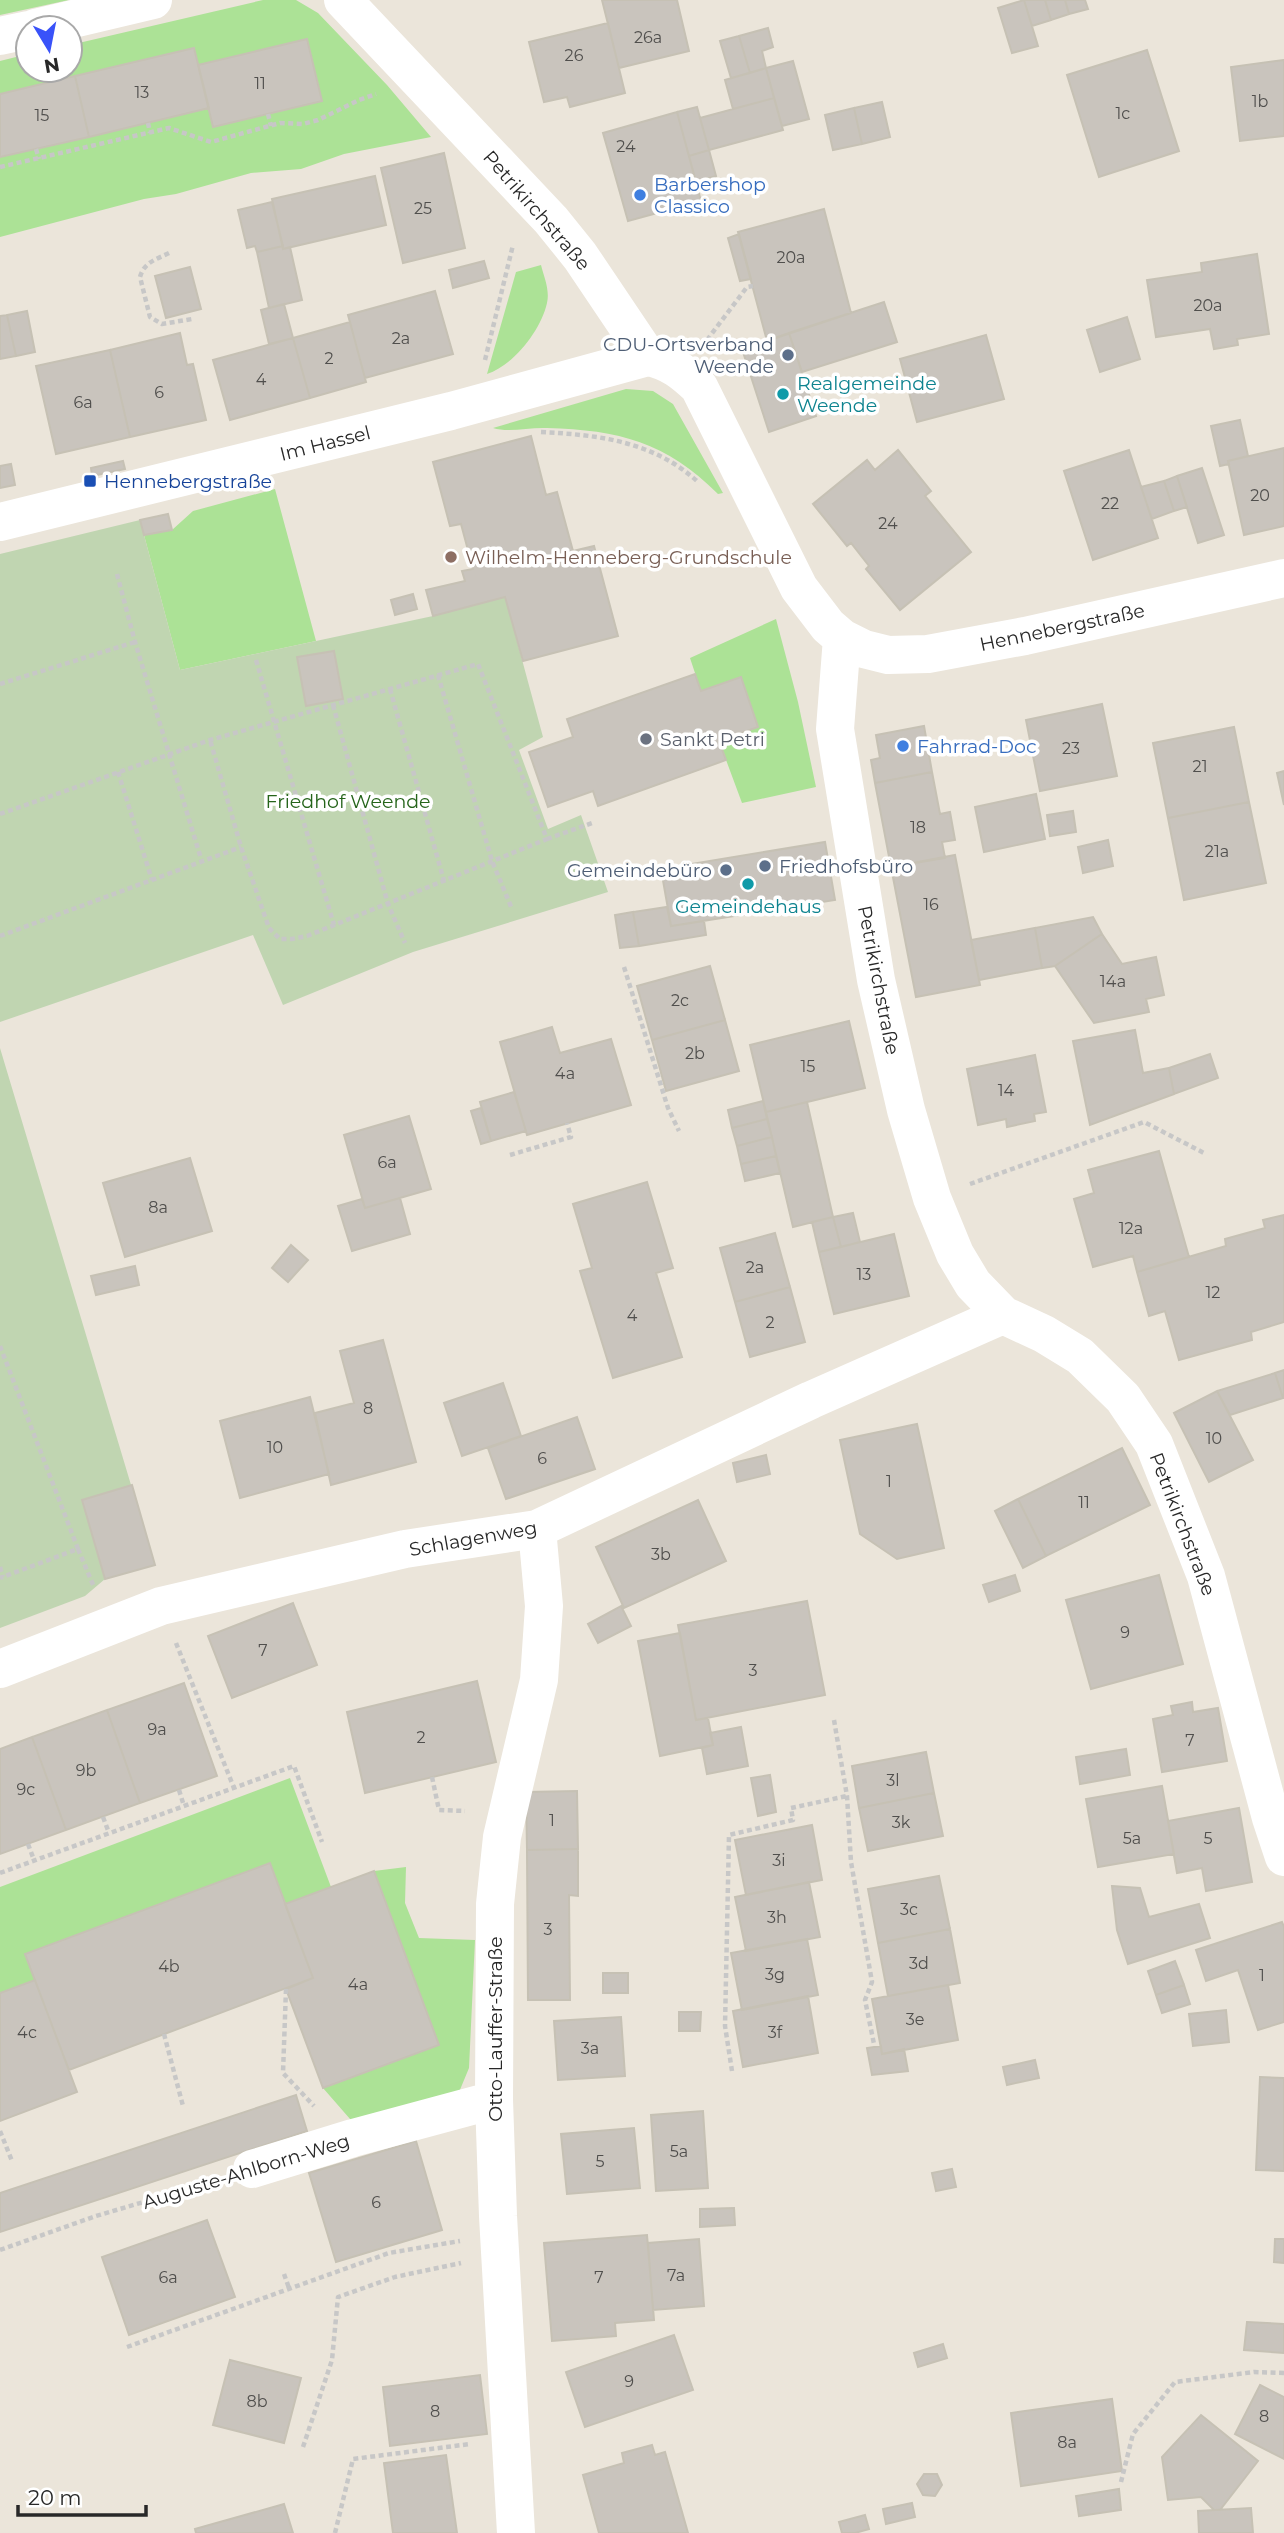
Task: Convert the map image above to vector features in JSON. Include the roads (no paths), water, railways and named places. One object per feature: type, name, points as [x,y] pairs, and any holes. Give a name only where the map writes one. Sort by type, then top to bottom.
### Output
[{"type":"street","points":[[84,16],[153,0]]},
{"type":"street","name":"Petrikirchstraße","points":[[343,0],[551,220],[665,364],[699,387],[799,588],[828,626],[842,638],[835,729],[876,979],[906,1110],[933,1198],[955,1254],[972,1284],[1003,1315],[1044,1334],[1080,1356],[1123,1398],[1153,1444],[1206,1576],[1284,1857]]},
{"type":"street","name":"Im Hassel","points":[[0,522],[438,415],[665,364]]},
{"type":"street","name":"Hennebergstraße","points":[[842,638],[864,649],[888,655],[928,654],[1026,636],[1284,579]]},
{"type":"street","name":"Schlagenweg","points":[[0,1669],[161,1606],[405,1549],[537,1529],[811,1400],[1003,1315]]},
{"type":"street","name":"Otto-Lauffer-Straße","points":[[516,2533],[499,2247],[494,2101],[495,1904],[502,1838],[539,1681],[544,1606],[537,1529]]},
{"type":"street","name":"Auguste-Ahlborn-Weg","points":[[252,2169],[353,2138],[494,2101]]},
{"type":"place","name":"Barbershop Classico","points":[[640,195]]},
{"type":"place","name":"CDU-Ortsverband Weende","points":[[788,355]]},
{"type":"place","name":"Realgemeinde Weende","points":[[783,394]]},
{"type":"place","name":"Hennebergstraße","points":[[90,481]]},
{"type":"place","name":"Wilhelm-Henneberg-Grundschule","points":[[451,557]]},
{"type":"place","name":"Sankt Petri","points":[[646,739]]},
{"type":"place","name":"Fahrrad-Doc","points":[[903,746]]},
{"type":"place","name":"Friedhofsbüro","points":[[765,866]]},
{"type":"place","name":"Gemeindebüro","points":[[726,870]]},
{"type":"place","name":"Gemeindehaus","points":[[748,884]]},
{"type":"park label","name":"Friedhof Weende","points":[[348,801]]}]
